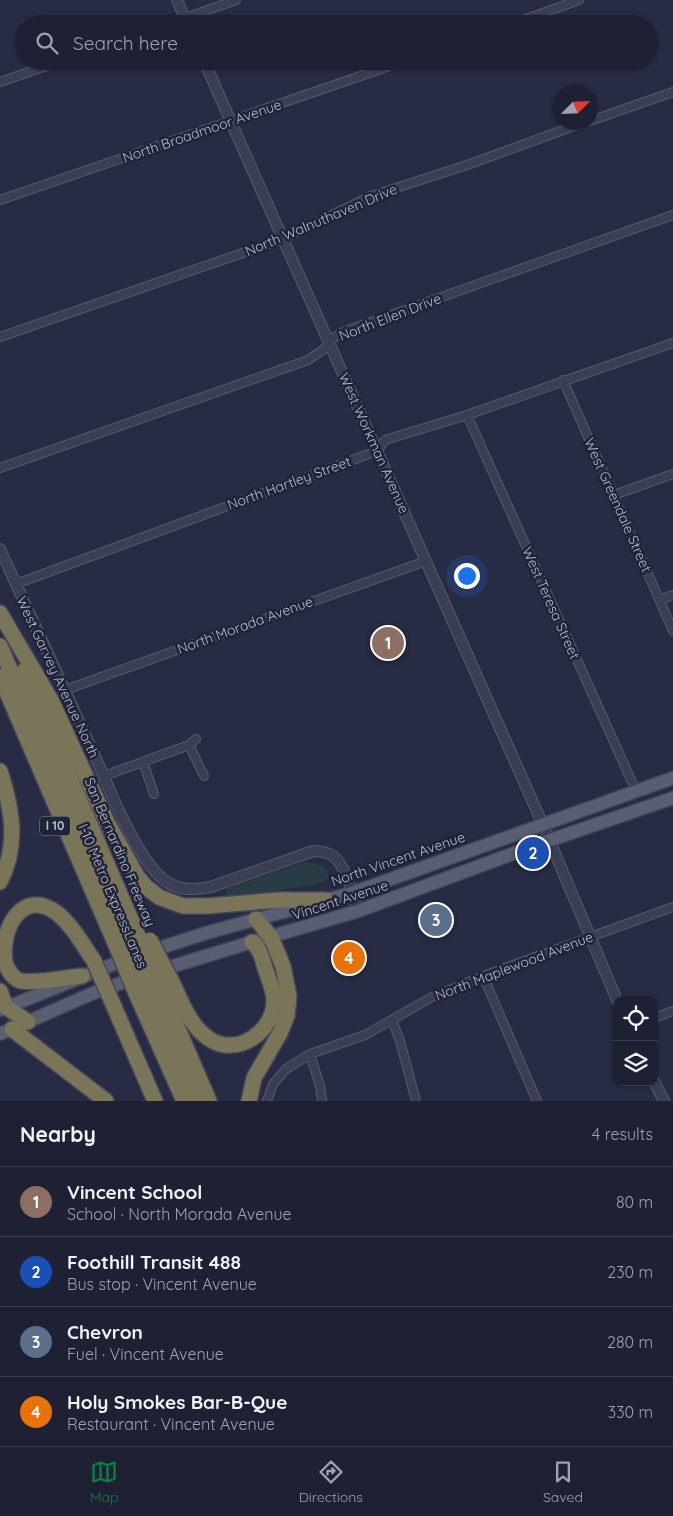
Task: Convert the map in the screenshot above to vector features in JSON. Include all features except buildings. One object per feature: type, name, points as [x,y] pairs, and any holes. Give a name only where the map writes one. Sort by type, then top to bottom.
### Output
[{"type":"highway","name":"San Bernardino Freeway","points":[[0,614],[94,830],[114,856],[129,948]]},
{"type":"highway","points":[[0,614],[51,700],[107,822],[137,876],[146,887],[159,897],[183,906],[279,900],[326,900]]},
{"type":"highway","name":"I-10 Metro ExpressLanes","points":[[0,646],[129,948]]},
{"type":"highway","name":"I-10 Metro ExpressLanes","points":[[0,676],[129,948]]},
{"type":"highway","name":"I 10","points":[[0,700],[129,948],[146,985],[208,1101]]},
{"type":"highway","points":[[0,770],[8,797],[12,822],[9,852],[0,882]]},
{"type":"highway","points":[[82,976],[26,982],[13,976],[7,967],[0,947],[3,926],[9,917],[27,907],[36,905],[46,907],[56,913],[71,928],[94,961],[156,1101]]},
{"type":"highway","points":[[249,1101],[254,1078],[280,1033],[287,1016],[289,996],[283,966],[272,937],[256,919]]},
{"type":"highway","points":[[129,948],[146,985],[189,1016],[208,1038],[218,1044],[229,1046],[250,1040],[261,1032],[273,1010],[274,997],[259,948],[252,942]]},
{"type":"highway","name":"I-10 Metro ExpressLanes","points":[[146,985],[184,1101]]},
{"type":"highway","name":"I-10 Metro ExpressLanes","points":[[146,985],[197,1101]]},
{"type":"highway","name":"I 10","points":[[146,985],[174,1101]]},
{"type":"highway","points":[[0,991],[3,1008],[28,1022]]},
{"type":"highway","points":[[6,1032],[106,1101]]},
{"type":"main road","name":"North Vincent Avenue","points":[[3,1008],[82,976],[129,948],[206,933],[352,893],[673,778]]},
{"type":"main road","points":[[549,840],[673,798]]},
{"type":"main road","name":"Vincent Avenue","points":[[6,1032],[90,994],[146,985],[252,942],[358,911],[549,840]]},
{"type":"street","points":[[177,0],[183,15]]},
{"type":"street","points":[[200,15],[236,0]]},
{"type":"street","points":[[538,15],[580,0]]},
{"type":"street","points":[[0,82],[34,70]]},
{"type":"street","name":"West Workman Avenue","points":[[208,70],[543,825],[616,996]]},
{"type":"street","name":"North Broadmoor Avenue","points":[[0,200],[378,70]]},
{"type":"street","points":[[598,118],[673,92]]},
{"type":"street","name":"North Walnuthaven Drive","points":[[0,337],[283,239],[371,196],[470,164],[563,130]]},
{"type":"street","name":"North Ellen Drive","points":[[0,468],[308,360],[330,346],[333,338],[343,332],[673,215]]},
{"type":"street","name":"North Hartley Street","points":[[16,584],[377,450],[385,440],[467,415],[673,342]]},
{"type":"street","name":"West Greendale Street","points":[[563,380],[673,631]]},
{"type":"street","name":"West Teresa Street","points":[[467,415],[636,791]]},
{"type":"street","points":[[614,495],[673,474]]},
{"type":"street","name":"West Garvey Avenue North","points":[[0,549],[104,776],[140,849],[151,867],[165,881],[178,887],[194,890],[211,887],[313,851],[325,852],[334,856],[341,866],[358,911]]},
{"type":"street","name":"North Morada Avenue","points":[[65,690],[426,561]]},
{"type":"street","points":[[660,600],[673,595]]},
{"type":"street","points":[[104,776],[189,745],[196,739]]},
{"type":"street","points":[[189,745],[204,776]]},
{"type":"street","points":[[143,762],[154,794]]},
{"type":"street","name":"North Maplewood Avenue","points":[[267,1101],[272,1084],[286,1069],[310,1054],[365,1035],[432,996],[673,907]]},
{"type":"street","points":[[483,976],[537,1101]]},
{"type":"street","points":[[658,1017],[673,1011]]},
{"type":"street","points":[[392,1020],[400,1041],[416,1101]]},
{"type":"street","points":[[310,1054],[320,1086],[322,1101]]},
{"type":"street","points":[[656,1086],[664,1101]]},
{"type":"shaded area","points":[[304,862],[321,865],[328,870],[328,878],[324,883],[228,898],[225,889]]},
{"type":"place","name":"Vincent School","points":[[388,643]]},
{"type":"place","name":"Foothill Transit 488","points":[[533,853]]},
{"type":"place","name":"Chevron","points":[[436,920]]},
{"type":"place","name":"Holy Smokes Bar-B-Que","points":[[349,958]]}]
